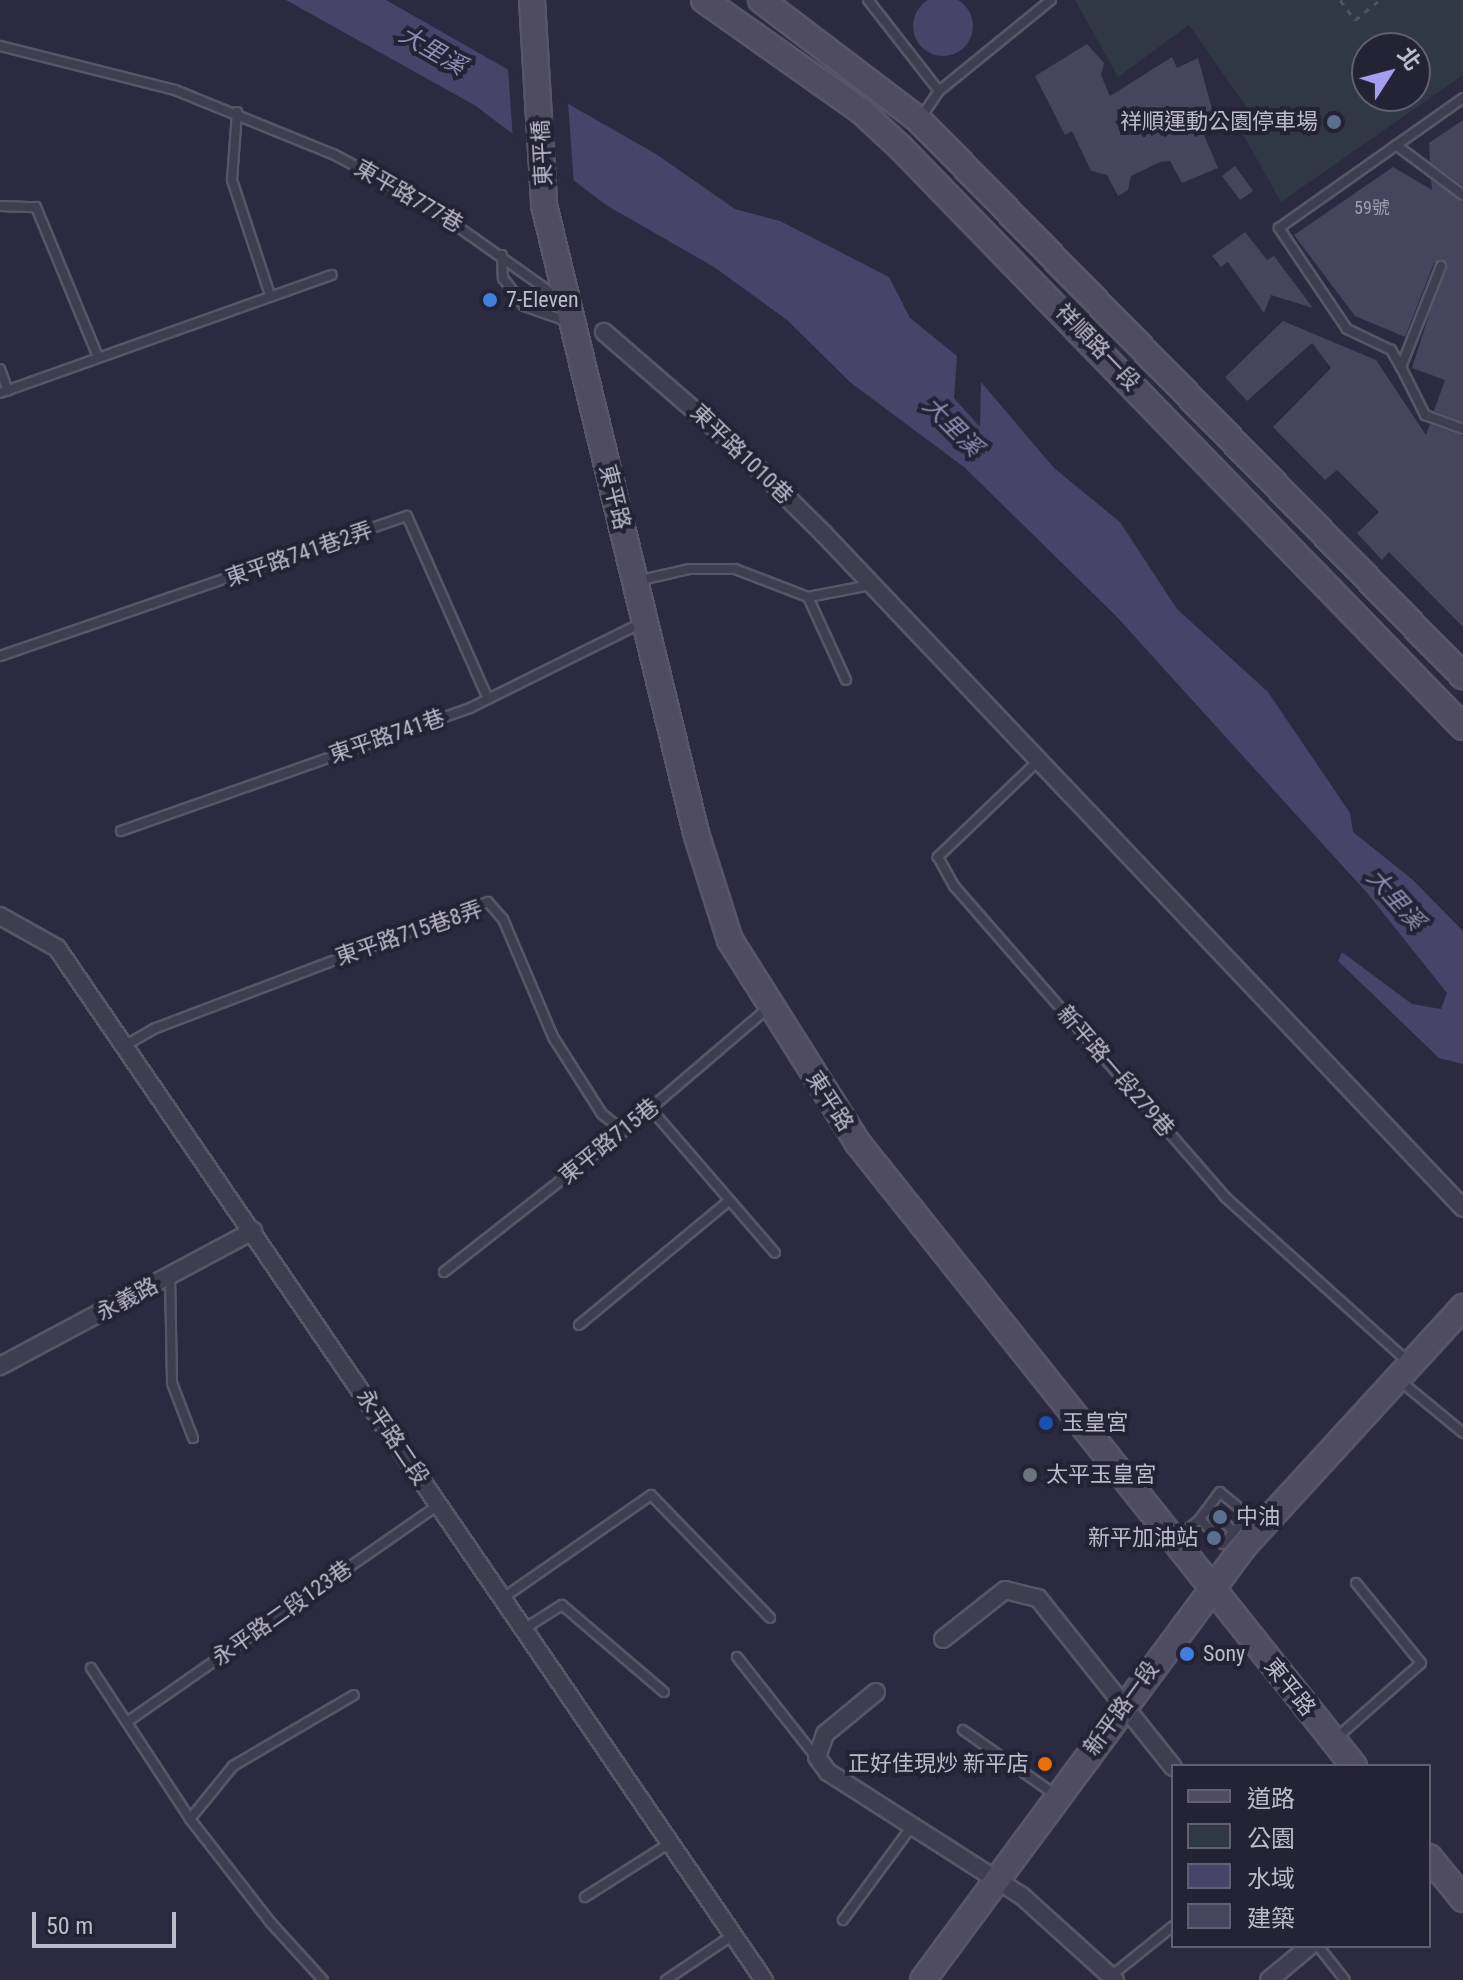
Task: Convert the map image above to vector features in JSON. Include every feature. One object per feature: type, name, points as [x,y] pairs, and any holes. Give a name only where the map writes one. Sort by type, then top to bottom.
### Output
[{"type":"street","name":"東平橋","points":[[532,0],[544,205],[569,313]]},
{"type":"street","name":"祥順路一段","points":[[704,0],[860,110],[901,148],[1463,727]]},
{"type":"street","name":"祥順路一段","points":[[761,0],[919,120],[1463,676]]},
{"type":"street","name":"東平路","points":[[569,313],[712,894],[730,940],[857,1142],[1352,1764]]},
{"type":"street","name":"東平路1010巷","points":[[604,332],[730,441],[872,585],[1038,761]]},
{"type":"street","points":[[1038,761],[1463,1208]]},
{"type":"street","name":"永平路二段","points":[[0,916],[57,948],[764,1980]]},
{"type":"street","name":"永義路","points":[[0,1366],[253,1231]]},
{"type":"street","name":"新平路一段","points":[[923,1980],[1122,1706],[1245,1545],[1463,1307]]},
{"type":"street","points":[[943,1639],[1005,1590],[1024,1592],[1038,1598],[1171,1765]]},
{"type":"street","points":[[876,1692],[832,1725],[817,1757],[840,1782],[996,1879],[1113,1978]]},
{"type":"street","points":[[1431,1859],[1463,1899]]},
{"type":"street","points":[[1269,1980],[1308,1948]]},
{"type":"lane","points":[[868,0],[939,91]]},
{"type":"lane","points":[[919,120],[939,91],[1051,0]]},
{"type":"lane","name":"東平路777巷","points":[[0,46],[136,78],[237,112],[374,174],[502,255],[569,313]]},
{"type":"lane","points":[[1463,98],[1279,228],[1347,329],[1391,350],[1425,415],[1463,429]]},
{"type":"lane","points":[[237,112],[232,180],[270,295]]},
{"type":"lane","points":[[1396,145],[1463,195]]},
{"type":"lane","points":[[0,206],[36,207],[98,357]]},
{"type":"lane","points":[[502,255],[503,278],[524,306],[569,313]]},
{"type":"lane","points":[[1401,367],[1441,266]]},
{"type":"lane","points":[[0,369],[4,392],[332,275]]},
{"type":"lane","name":"東平路741巷2弄","points":[[0,656],[407,516],[488,699]]},
{"type":"lane","points":[[636,581],[689,569],[735,569],[808,597],[872,585]]},
{"type":"lane","points":[[808,597],[846,680]]},
{"type":"lane","name":"東平路741巷","points":[[121,831],[488,699],[645,621]]},
{"type":"lane","name":"新平路一段279巷","points":[[1038,761],[938,857],[954,886],[1225,1197],[1405,1373]]},
{"type":"lane","name":"東平路715巷8弄","points":[[126,1045],[156,1028],[488,902],[503,919],[553,1037],[602,1114],[624,1131]]},
{"type":"lane","name":"東平路715巷","points":[[444,1272],[624,1131],[770,1007]]},
{"type":"lane","points":[[650,1108],[775,1253]]},
{"type":"lane","points":[[579,1325],[729,1201]]},
{"type":"lane","points":[[170,1275],[172,1383],[193,1438]]},
{"type":"lane","points":[[1405,1373],[1463,1433]]},
{"type":"lane","points":[[1173,1541],[1200,1519],[1220,1492],[1248,1515],[1223,1544],[1200,1519]]},
{"type":"lane","points":[[503,1598],[651,1495],[770,1618]]},
{"type":"lane","name":"永平路二段123巷","points":[[127,1722],[439,1505]]},
{"type":"lane","points":[[1209,1507],[1234,1532]]},
{"type":"lane","points":[[1333,1741],[1421,1663],[1356,1583]]},
{"type":"lane","points":[[524,1629],[562,1605],[664,1692]]},
{"type":"lane","points":[[737,1657],[817,1757]]},
{"type":"lane","points":[[91,1668],[190,1819],[271,1923],[323,1980]]},
{"type":"lane","points":[[190,1819],[233,1766],[354,1695]]},
{"type":"lane","points":[[963,1730],[1057,1795]]},
{"type":"lane","points":[[843,1920],[912,1826]]},
{"type":"lane","points":[[585,1897],[670,1843]]},
{"type":"lane","points":[[1113,1978],[1171,1928]]},
{"type":"lane","points":[[666,1980],[733,1935]]},
{"type":"lane","points":[[1320,1948],[1345,1980]]},
{"type":"path","points":[[1340,0],[1355,20],[1380,0]]},
{"type":"green space","points":[[1075,0],[1463,0],[1463,75],[1431,97],[1431,32],[1351,32],[1351,112],[1410,112],[1281,202],[1241,131],[1254,118],[1189,25],[1118,77]]},
{"type":"water","points":[[931,-1],[955,-1],[971,15],[971,37],[954,54],[932,54],[915,37],[915,15]]},
{"type":"water","name":"大里溪","points":[[286,0],[386,0],[656,154],[735,209],[780,221],[889,277],[910,318],[957,356],[954,398],[980,427],[981,382],[1054,468],[1120,522],[1177,609],[1268,692],[1350,813],[1353,832],[1413,880],[1463,931],[1463,1064],[1439,1058],[1338,961],[1342,952],[1412,1004],[1441,1009],[1447,993],[1368,894],[1116,616],[964,467],[851,383],[787,320],[714,267],[606,205],[476,106]]},
{"type":"pier","points":[[508,69],[568,102],[574,186],[513,139]]},
{"type":"building","points":[[1087,44],[1104,63],[1101,75],[1110,96],[1172,57],[1177,68],[1198,58],[1214,116],[1199,123],[1218,168],[1182,183],[1170,161],[1160,162],[1131,176],[1128,190],[1118,196],[1107,175],[1091,171],[1072,131],[1065,135],[1035,76]]},
{"type":"building","points":[[1463,120],[1463,186],[1430,162],[1429,143]]},
{"type":"building","points":[[1235,166],[1253,191],[1240,200],[1222,176]]},
{"type":"building","points":[[1393,167],[1432,190],[1431,180],[1463,202],[1463,422],[1434,411],[1445,380],[1412,368],[1446,261],[1434,263],[1405,337],[1355,316],[1294,235]]},
{"type":"building","points":[[1245,232],[1267,260],[1274,256],[1313,308],[1271,295],[1264,313],[1228,262],[1221,267],[1212,256]]},
{"type":"building","points":[[1283,321],[1376,360],[1426,435],[1430,424],[1463,436],[1463,627],[1389,552],[1382,560],[1357,533],[1379,512],[1337,470],[1325,480],[1273,427],[1331,368],[1312,343],[1247,401],[1225,377]]},
{"type":"place","name":"祥順運動公園停車場","points":[[1334,122]]},
{"type":"place","name":"7-Eleven","points":[[490,300]]},
{"type":"place","name":"玉皇宮","points":[[1046,1423]]},
{"type":"place","name":"太平玉皇宮","points":[[1030,1475]]},
{"type":"place","name":"中油","points":[[1220,1517]]},
{"type":"place","name":"新平加油站","points":[[1214,1538]]},
{"type":"place","name":"Sony","points":[[1187,1654]]},
{"type":"place","name":"正好佳現炒 新平店","points":[[1045,1764]]}]
